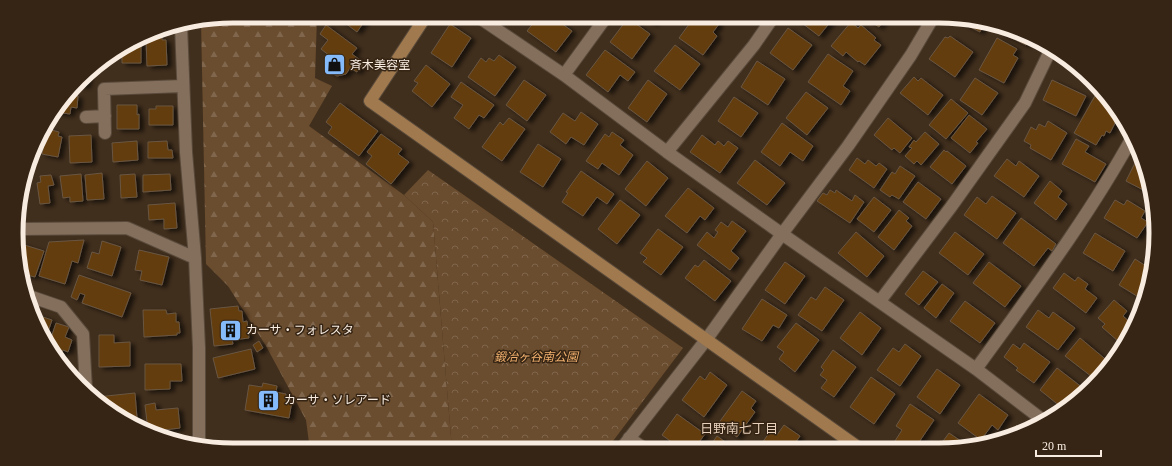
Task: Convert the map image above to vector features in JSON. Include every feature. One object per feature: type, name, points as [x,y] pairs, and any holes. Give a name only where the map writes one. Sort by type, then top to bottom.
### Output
[{"type":"street","points":[[421,23],[370,101],[852,443]]},
{"type":"street","points":[[487,23],[564,75],[667,152],[782,234],[976,369],[1039,417]]},
{"type":"street","points":[[564,75],[603,23]]},
{"type":"street","points":[[667,152],[754,45],[769,23]]},
{"type":"street","points":[[625,443],[706,340],[782,234],[848,146],[911,54],[930,23]]},
{"type":"street","points":[[182,29],[186,152],[195,258],[200,348],[198,440]]},
{"type":"street","points":[[880,301],[951,207],[1025,103],[1049,54]]},
{"type":"street","points":[[105,133],[104,89],[183,86]]},
{"type":"street","points":[[86,117],[105,116]]},
{"type":"street","points":[[976,369],[1054,262],[1094,202],[1128,143]]},
{"type":"street","points":[[23,229],[127,228],[195,258]]},
{"type":"street","points":[[33,297],[61,307],[83,334],[86,382]]},
{"type":"street","points":[[629,438],[636,443]]},
{"type":"green space","points":[[219,23],[317,23],[315,78],[332,86],[309,126],[404,195],[433,222],[451,443],[309,443],[306,420],[266,346],[228,286],[206,264],[201,26]]},
{"type":"green space","name":"鍛冶ヶ谷南公園","points":[[428,170],[683,348],[612,443],[451,443],[433,222],[404,195]]},
{"type":"building","points":[[345,23],[363,23],[357,32]]},
{"type":"building","points":[[533,23],[561,23],[572,31],[556,52],[527,31]]},
{"type":"building","points":[[624,23],[635,23],[650,34],[632,59],[610,42]]},
{"type":"building","points":[[690,23],[719,24],[713,32],[717,36],[703,55],[679,38]]},
{"type":"building","points":[[802,23],[829,23],[819,36]]},
{"type":"building","points":[[850,23],[858,28],[861,25],[876,38],[874,40],[881,45],[865,65],[859,61],[858,62],[846,52],[843,56],[831,46]]},
{"type":"building","points":[[873,23],[882,23],[879,27]]},
{"type":"building","points":[[450,24],[471,38],[452,67],[431,53]]},
{"type":"building","points":[[326,25],[357,48],[352,54],[364,63],[357,72],[350,68],[346,74],[337,76],[328,71],[327,60],[330,56],[321,49],[328,40],[320,34]]},
{"type":"building","points":[[967,25],[982,27],[980,32]]},
{"type":"building","points":[[788,28],[812,45],[793,70],[770,53]]},
{"type":"building","points":[[999,32],[1007,34],[1027,43],[1026,45]]},
{"type":"building","points":[[950,36],[973,52],[955,77],[929,59],[945,37],[948,38]]},
{"type":"building","points":[[157,37],[162,37],[162,40],[166,40],[167,65],[147,66],[146,42]]},
{"type":"building","points":[[997,38],[1017,49],[1013,55],[1018,58],[1004,83],[979,70]]},
{"type":"building","points":[[141,45],[141,63],[122,63],[122,54]]},
{"type":"building","points":[[675,45],[700,64],[680,90],[654,71]]},
{"type":"building","points":[[605,50],[635,72],[628,81],[620,75],[608,92],[586,75]]},
{"type":"building","points":[[828,54],[853,71],[843,86],[850,91],[841,105],[808,82]]},
{"type":"building","points":[[499,55],[516,67],[495,96],[468,77],[481,58],[486,62],[489,58],[494,61]]},
{"type":"building","points":[[757,61],[785,79],[768,105],[741,87]]},
{"type":"building","points":[[426,65],[450,84],[432,107],[412,91],[418,83],[414,81]]},
{"type":"building","points":[[914,77],[918,81],[921,78],[943,95],[928,115],[900,93]]},
{"type":"building","points":[[975,78],[998,93],[982,115],[960,100]]},
{"type":"building","points":[[524,80],[546,95],[527,121],[506,105]]},
{"type":"building","points":[[648,80],[667,94],[647,122],[628,108]]},
{"type":"building","points":[[1052,80],[1086,96],[1076,116],[1043,100]]},
{"type":"building","points":[[461,82],[494,105],[484,118],[479,115],[469,129],[454,118],[463,105],[451,97]]},
{"type":"building","points":[[806,92],[828,108],[807,135],[786,118]]},
{"type":"building","points":[[1096,94],[1116,120],[1110,133],[1106,131],[1104,136],[1102,135],[1096,145],[1074,133]]},
{"type":"building","points":[[74,96],[78,96],[77,108],[71,107],[70,114],[60,113]]},
{"type":"building","points":[[734,97],[758,113],[741,137],[718,121]]},
{"type":"building","points":[[951,99],[968,113],[946,139],[929,125]]},
{"type":"building","points":[[340,103],[378,131],[359,156],[328,133],[332,127],[326,122]]},
{"type":"building","points":[[117,105],[137,105],[137,115],[139,114],[139,129],[117,129]]},
{"type":"building","points":[[156,106],[173,106],[173,125],[149,125],[149,109],[156,109]]},
{"type":"building","points":[[581,112],[598,124],[584,145],[571,137],[566,144],[550,132],[563,113],[575,121]]},
{"type":"building","points":[[969,115],[987,129],[976,142],[978,143],[970,153],[951,138]]},
{"type":"building","points":[[509,118],[525,129],[502,161],[482,147],[500,122],[503,125]]},
{"type":"building","points":[[888,118],[912,138],[900,153],[894,148],[892,150],[874,135]]},
{"type":"building","points":[[1048,121],[1067,133],[1051,160],[1030,148],[1031,145],[1024,141],[1031,127],[1036,130],[1039,124],[1045,127]]},
{"type":"building","points":[[782,123],[813,146],[803,161],[790,152],[780,166],[761,152]]},
{"type":"building","points":[[50,130],[59,132],[58,136],[62,137],[58,157],[42,154],[45,141]]},
{"type":"building","points":[[612,132],[624,140],[620,145],[633,155],[619,175],[602,163],[598,169],[586,161],[605,134],[609,137]]},
{"type":"building","points":[[925,132],[939,144],[921,165],[917,161],[914,164],[905,156],[912,148],[909,147],[914,140],[916,142]]},
{"type":"building","points":[[381,134],[402,149],[398,154],[409,162],[391,184],[366,164],[372,156],[367,152]]},
{"type":"building","points":[[91,135],[92,162],[70,163],[69,136]]},
{"type":"building","points":[[702,135],[715,145],[718,141],[724,146],[728,141],[738,148],[720,173],[690,152]]},
{"type":"building","points":[[1076,139],[1089,146],[1085,152],[1106,164],[1095,182],[1062,164]]},
{"type":"building","points":[[137,141],[138,160],[113,162],[112,143]]},
{"type":"building","points":[[167,141],[168,150],[172,150],[173,158],[148,158],[148,142]]},
{"type":"building","points":[[538,144],[561,159],[543,187],[520,172]]},
{"type":"building","points":[[944,150],[966,166],[952,184],[930,167]]},
{"type":"building","points":[[857,158],[865,164],[868,160],[876,166],[879,163],[887,169],[874,188],[849,170]]},
{"type":"building","points":[[1007,159],[1016,166],[1019,161],[1039,176],[1024,197],[994,176]]},
{"type":"building","points":[[755,160],[785,183],[767,205],[737,183]]},
{"type":"building","points":[[647,161],[668,178],[646,206],[625,189]]},
{"type":"building","points":[[1136,161],[1145,191],[1126,181]]},
{"type":"building","points":[[900,166],[915,176],[899,199],[892,195],[890,197],[880,190],[892,172],[895,174]]},
{"type":"building","points":[[581,171],[614,194],[607,204],[597,197],[583,216],[562,202],[568,193],[566,192]]},
{"type":"building","points":[[102,173],[104,199],[87,200],[85,175]]},
{"type":"building","points":[[81,174],[83,201],[70,202],[70,197],[63,198],[60,176]]},
{"type":"building","points":[[135,174],[137,197],[121,198],[120,175]]},
{"type":"building","points":[[170,174],[171,190],[143,192],[143,175]]},
{"type":"building","points":[[51,175],[54,185],[48,186],[50,203],[40,204],[37,183],[41,182],[40,176]]},
{"type":"building","points":[[1050,181],[1062,191],[1058,197],[1067,204],[1056,220],[1034,203]]},
{"type":"building","points":[[918,182],[941,199],[926,219],[903,202]]},
{"type":"building","points":[[688,188],[714,208],[705,220],[700,216],[687,233],[665,216]]},
{"type":"building","points":[[830,190],[835,193],[836,190],[852,201],[855,195],[864,202],[850,223],[817,201],[823,193],[827,195]]},
{"type":"building","points":[[992,196],[1016,213],[997,239],[964,215],[977,197],[986,204]]},
{"type":"building","points":[[874,197],[891,210],[874,232],[857,219]]},
{"type":"building","points":[[620,200],[640,215],[617,244],[598,229]]},
{"type":"building","points":[[1115,200],[1124,205],[1127,200],[1145,211],[1141,218],[1148,222],[1137,238],[1104,218]]},
{"type":"building","points":[[175,203],[177,228],[164,229],[164,219],[149,220],[148,205]]},
{"type":"building","points":[[899,210],[909,218],[906,221],[912,226],[894,250],[878,237]]},
{"type":"building","points":[[1021,218],[1056,244],[1052,251],[1048,248],[1034,266],[1003,243]]},
{"type":"building","points":[[732,221],[746,231],[731,251],[739,258],[730,270],[697,245],[707,232],[714,238],[718,232],[715,230],[721,222],[728,227]]},
{"type":"building","points":[[658,229],[683,247],[661,275],[643,262],[647,258],[640,253]]},
{"type":"building","points":[[856,232],[884,256],[867,277],[838,253]]},
{"type":"building","points":[[955,232],[984,254],[968,275],[939,253]]},
{"type":"building","points":[[1095,233],[1125,251],[1113,271],[1083,253]]},
{"type":"building","points":[[84,240],[78,263],[72,261],[65,284],[39,276],[49,242]]},
{"type":"building","points":[[102,241],[121,247],[112,276],[87,268],[92,252],[99,254]]},
{"type":"building","points":[[1149,241],[1149,248],[1146,246]]},
{"type":"building","points":[[23,245],[44,251],[35,277],[27,275]]},
{"type":"building","points":[[139,250],[169,257],[162,285],[140,280],[142,271],[135,270]]},
{"type":"building","points":[[1135,259],[1146,266],[1139,297],[1119,285]]},
{"type":"building","points":[[704,260],[731,281],[715,301],[685,278],[695,265],[698,267]]},
{"type":"building","points":[[785,262],[805,276],[785,304],[765,290]]},
{"type":"building","points":[[989,262],[1021,286],[1005,307],[973,283]]},
{"type":"building","points":[[923,271],[938,282],[919,305],[905,294]]},
{"type":"building","points":[[1064,273],[1075,281],[1078,277],[1088,284],[1085,289],[1097,298],[1086,313],[1053,288]]},
{"type":"building","points":[[79,275],[131,293],[122,317],[82,303],[85,295],[80,293],[77,300],[71,297]]},
{"type":"building","points":[[942,284],[954,293],[936,318],[924,308]]},
{"type":"building","points":[[825,287],[844,300],[822,331],[798,315],[811,297],[816,300]]},
{"type":"building","points":[[762,299],[787,315],[779,328],[773,325],[762,341],[742,329]]},
{"type":"building","points":[[1114,300],[1127,311],[1123,316],[1129,321],[1119,342],[1102,327],[1105,324],[1098,318]]},
{"type":"building","points":[[965,301],[995,323],[980,343],[950,321]]},
{"type":"building","name":"カーサ・フォレスタ","points":[[238,306],[239,311],[242,311],[243,322],[247,321],[249,338],[232,340],[233,344],[214,346],[210,309]]},
{"type":"building","points":[[143,310],[166,310],[167,314],[176,313],[176,322],[179,322],[180,333],[177,333],[177,335],[144,337]]},
{"type":"building","points":[[1038,310],[1049,318],[1053,312],[1075,328],[1058,350],[1026,327]]},
{"type":"building","points":[[860,312],[881,328],[862,355],[840,338]]},
{"type":"building","points":[[40,316],[52,320],[48,332]]},
{"type":"building","points":[[56,323],[69,327],[65,337],[72,340],[68,352],[63,350],[61,354],[51,338]]},
{"type":"building","points":[[796,323],[819,340],[795,372],[779,359],[784,352],[777,347]]},
{"type":"building","points":[[99,335],[114,335],[114,343],[130,342],[130,366],[99,367]]},
{"type":"building","points":[[1080,338],[1107,360],[1091,377],[1065,356]]},
{"type":"building","points":[[259,341],[263,348],[257,352],[253,345]]},
{"type":"building","points":[[1024,343],[1050,362],[1034,383],[1016,370],[1018,368],[1004,357],[1013,344],[1020,349]]},
{"type":"building","points":[[905,344],[921,356],[900,386],[877,370],[893,348],[899,352]]},
{"type":"building","points":[[251,349],[255,369],[218,378],[213,358]]},
{"type":"building","points":[[833,350],[856,367],[834,397],[821,388],[827,380],[820,375],[824,370],[821,367]]},
{"type":"building","points":[[145,364],[181,364],[182,381],[170,381],[170,389],[145,390]]},
{"type":"building","points":[[1057,368],[1081,387],[1059,406],[1040,390]]},
{"type":"building","points":[[937,369],[960,385],[940,414],[917,397]]},
{"type":"building","points":[[710,372],[727,385],[704,417],[682,400],[700,376],[705,380]]},
{"type":"building","points":[[871,377],[895,394],[874,424],[850,407]]},
{"type":"building","name":"カーサ・ソレアード","points":[[263,383],[277,386],[276,392],[286,394],[285,400],[292,401],[289,418],[245,410],[249,385],[262,387]]},
{"type":"building","points":[[742,391],[756,401],[751,408],[755,412],[737,437],[718,424]]},
{"type":"building","points":[[135,393],[137,418],[134,418],[116,408],[101,397]]},
{"type":"building","points":[[979,394],[1008,415],[998,430],[992,425],[982,439],[980,439],[958,423]]},
{"type":"building","points":[[155,403],[156,410],[178,408],[180,428],[161,430],[147,424],[145,405]]},
{"type":"building","points":[[910,404],[934,420],[918,443],[898,443],[895,441],[902,430],[896,426]]},
{"type":"building","points":[[677,414],[705,434],[698,443],[673,443],[662,435]]},
{"type":"building","points":[[784,425],[800,436],[795,443],[762,443],[771,430],[777,435]]},
{"type":"building","points":[[949,433],[962,442],[953,443],[942,443]]},
{"type":"building","points":[[717,436],[727,443],[712,443]]},
{"type":"place","name":"斉木美容室","points":[[335,65]]},
{"type":"place","name":"カーサ・フォレスタ","points":[[230,330]]},
{"type":"place","name":"カーサ・ソレアード","points":[[268,400]]},
{"type":"district","name":"日野南七丁目","points":[[739,428]]}]
